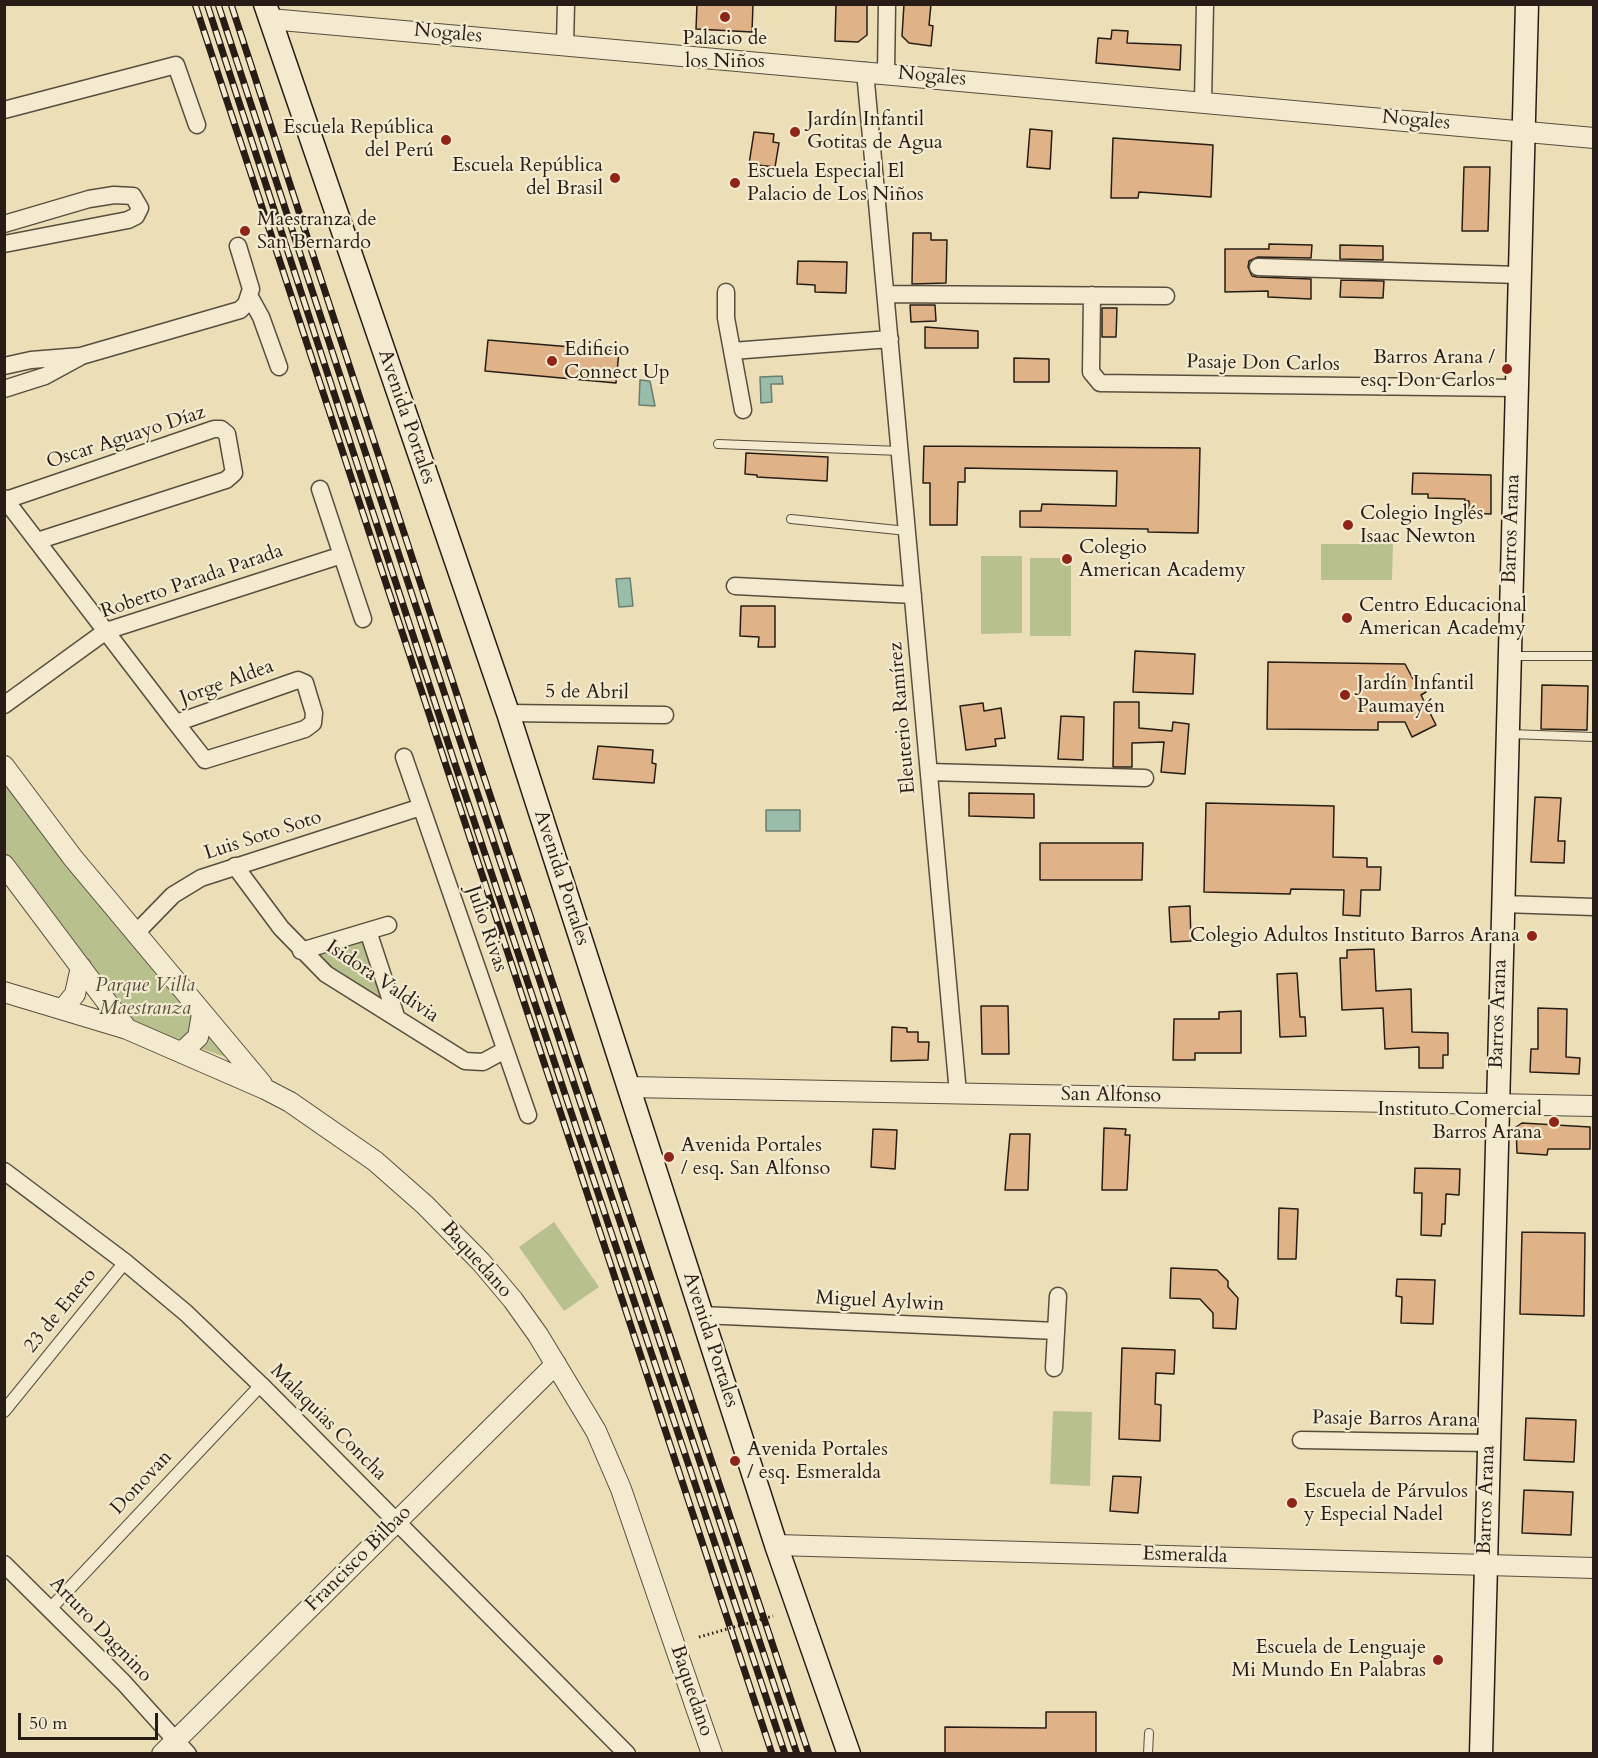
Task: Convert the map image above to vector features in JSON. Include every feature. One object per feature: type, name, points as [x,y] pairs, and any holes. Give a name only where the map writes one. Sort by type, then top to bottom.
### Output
[{"type":"main road","name":"Barros Arana","points":[[1481,1754],[1496,1103],[1527,4]]},
{"type":"main road","name":"Avenida Portales","points":[[267,12],[508,713],[776,1545],[849,1754]]},
{"type":"street","points":[[565,45],[566,4]]},
{"type":"street","points":[[886,73],[887,4]]},
{"type":"street","points":[[1203,102],[1205,4]]},
{"type":"street","name":"Nogales","points":[[267,12],[565,45],[1593,138]]},
{"type":"street","points":[[4,110],[176,65],[197,125]]},
{"type":"street","name":"Eleuterio Ramírez","points":[[865,71],[958,1093]]},
{"type":"street","points":[[4,224],[114,195],[133,196],[140,208],[136,216],[128,220],[4,244]]},
{"type":"street","points":[[238,246],[250,281],[250,297],[261,317],[279,367]]},
{"type":"street","points":[[1258,267],[1519,275]]},
{"type":"street","points":[[726,292],[726,318],[743,410]]},
{"type":"street","points":[[886,294],[1166,296]]},
{"type":"street","name":"Pasaje Don Carlos","points":[[1092,296],[1091,372],[1100,382],[1516,388]]},
{"type":"street","points":[[4,366],[31,360],[81,356],[240,310],[250,297]]},
{"type":"street","points":[[732,351],[890,339]]},
{"type":"street","points":[[4,389],[45,376],[81,356]]},
{"type":"street","name":"Oscar Aguayo Díaz","points":[[5,499],[214,429],[221,429],[227,434],[234,473],[226,480],[38,542]]},
{"type":"street","points":[[320,489],[363,620]]},
{"type":"street","name":"Jorge Aldea","points":[[5,499],[176,723],[205,760],[305,729],[313,723],[314,713],[305,683],[298,680],[176,723]]},
{"type":"street","name":"Roberto Parada Parada","points":[[4,705],[105,630],[342,555]]},
{"type":"street","points":[[735,586],[913,595]]},
{"type":"street","name":"5 de Abril","points":[[508,713],[665,715]]},
{"type":"street","name":"Julio Rivas","points":[[404,757],[528,1115]]},
{"type":"street","points":[[4,766],[135,934],[265,1089]]},
{"type":"street","points":[[929,772],[1145,778]]},
{"type":"street","name":"Luis Soto Soto","points":[[135,934],[173,895],[201,878],[421,807]]},
{"type":"street","points":[[4,866],[128,1029]]},
{"type":"street","name":"Isidora Valdivia","points":[[235,866],[281,928],[326,974],[465,1061],[483,1062],[505,1050]]},
{"type":"street","points":[[1502,904],[1593,907]]},
{"type":"street","points":[[301,951],[388,925]]},
{"type":"street","points":[[368,931],[396,1016]]},
{"type":"street","points":[[63,1008],[79,985],[81,967]]},
{"type":"street","name":"Baquedano","points":[[4,992],[128,1029],[265,1089],[349,1141],[425,1205],[480,1262],[513,1300],[556,1364],[596,1431],[621,1489],[712,1754]]},
{"type":"street","points":[[182,1052],[198,1037],[202,1014]]},
{"type":"street","name":"San Alfonso","points":[[629,1087],[1593,1106]]},
{"type":"street","name":"Malaquias Concha","points":[[4,1171],[125,1262],[186,1313],[261,1384],[627,1754]]},
{"type":"street","name":"23 de Enero","points":[[4,1411],[125,1262]]},
{"type":"street","points":[[1054,1368],[1058,1296]]},
{"type":"street","name":"Miguel Aylwin","points":[[702,1315],[1056,1331]]},
{"type":"street","name":"Francisco Bilbao","points":[[175,1749],[397,1522],[556,1364]]},
{"type":"street","name":"Donovan","points":[[51,1608],[261,1384]]},
{"type":"street","name":"Pasaje Barros Arana","points":[[1301,1440],[1489,1443]]},
{"type":"street","name":"Esmeralda","points":[[776,1545],[1593,1568]]},
{"type":"street","name":"Arturo Dagnino","points":[[4,1564],[51,1608],[175,1749]]},
{"type":"lane","points":[[718,444],[900,451]]},
{"type":"lane","points":[[791,519],[907,531]]},
{"type":"lane","points":[[1508,656],[1593,656]]},
{"type":"lane","points":[[1506,734],[1593,737]]},
{"type":"lane","points":[[1148,1754],[1149,1733]]},
{"type":"path","points":[[699,1637],[773,1616]]},
{"type":"green space","points":[[1321,544],[1393,544],[1392,580],[1321,580]]},
{"type":"green space","points":[[981,556],[1022,556],[1022,633],[981,634]]},
{"type":"green space","points":[[1030,558],[1071,558],[1071,636],[1030,636]]},
{"type":"green space","name":"Parque Villa Maestranza","points":[[4,773],[228,1058],[129,1023],[5,858]]},
{"type":"green space","points":[[364,937],[388,1005],[310,954]]},
{"type":"green space","points":[[554,1222],[599,1287],[564,1311],[519,1247]]},
{"type":"green space","points":[[1053,1411],[1092,1412],[1090,1486],[1050,1484]]},
{"type":"shaded area","points":[[782,376],[783,384],[771,384],[772,402],[761,403],[760,377]]},
{"type":"shaded area","points":[[640,380],[650,381],[655,406],[639,405]]},
{"type":"shaded area","points":[[630,578],[633,606],[619,607],[616,579]]},
{"type":"shaded area","points":[[766,810],[800,810],[800,831],[766,831]]},
{"type":"building","name":"Palacio de los Niños","points":[[697,4],[753,4],[752,32],[696,29]]},
{"type":"building","points":[[836,4],[867,4],[867,35],[858,42],[835,41]]},
{"type":"building","points":[[904,4],[931,4],[929,25],[933,26],[931,46],[909,43],[902,36]]},
{"type":"building","points":[[1112,30],[1128,31],[1127,43],[1181,45],[1180,70],[1096,63],[1098,38],[1111,39]]},
{"type":"building","points":[[1030,129],[1052,131],[1050,169],[1027,167]]},
{"type":"building","points":[[754,132],[774,134],[773,142],[779,143],[775,167],[749,164]]},
{"type":"building","points":[[1113,138],[1213,145],[1211,197],[1139,192],[1138,198],[1111,198]]},
{"type":"building","points":[[1464,167],[1490,167],[1488,231],[1462,231]]},
{"type":"building","points":[[913,233],[931,233],[931,240],[947,240],[946,283],[912,284]]},
{"type":"building","points":[[1269,244],[1312,245],[1311,258],[1258,257],[1249,261],[1248,267],[1252,276],[1257,277],[1311,279],[1311,299],[1268,297],[1268,291],[1225,292],[1225,249],[1269,249]]},
{"type":"building","points":[[1340,245],[1383,246],[1383,260],[1340,259]]},
{"type":"building","points":[[798,261],[847,262],[846,293],[815,292],[815,285],[797,284]]},
{"type":"building","points":[[1341,280],[1384,281],[1383,298],[1340,297]]},
{"type":"building","points":[[910,305],[935,305],[936,321],[911,322]]},
{"type":"building","points":[[1102,308],[1117,308],[1116,337],[1102,337]]},
{"type":"building","points":[[925,327],[978,331],[978,348],[925,348]]},
{"type":"building","name":"Edificio Connect Up","points":[[488,340],[619,351],[616,383],[485,371]]},
{"type":"building","points":[[1014,358],[1049,359],[1049,382],[1014,382]]},
{"type":"building","points":[[924,446],[1200,448],[1198,533],[1148,532],[1148,529],[1020,527],[1020,511],[1041,511],[1042,504],[1116,506],[1117,471],[965,468],[965,482],[958,482],[957,525],[930,525],[930,483],[923,483]]},
{"type":"building","points":[[746,453],[828,457],[827,481],[757,477],[757,475],[745,474]]},
{"type":"building","points":[[1413,473],[1491,475],[1491,514],[1469,513],[1469,501],[1465,499],[1428,498],[1428,494],[1412,494]]},
{"type":"building","points":[[741,606],[775,606],[775,647],[758,647],[759,637],[740,636]]},
{"type":"building","points":[[1135,651],[1195,654],[1193,694],[1133,692]]},
{"type":"building","points":[[1268,662],[1405,664],[1413,679],[1418,676],[1426,692],[1421,695],[1436,725],[1412,737],[1405,722],[1378,722],[1378,730],[1267,729]]},
{"type":"building","points":[[1542,685],[1588,686],[1587,730],[1541,729]]},
{"type":"building","points":[[1114,702],[1139,702],[1139,728],[1172,731],[1173,722],[1189,724],[1185,774],[1161,772],[1164,742],[1132,743],[1132,767],[1113,767]]},
{"type":"building","points":[[983,703],[984,711],[1001,708],[1005,738],[995,739],[996,746],[966,750],[960,706]]},
{"type":"building","points":[[1061,716],[1084,717],[1083,760],[1058,759]]},
{"type":"building","points":[[598,746],[653,750],[652,763],[656,764],[654,783],[593,779]]},
{"type":"building","points":[[969,793],[1034,794],[1034,818],[969,816]]},
{"type":"building","points":[[1535,797],[1561,798],[1558,841],[1565,841],[1564,863],[1531,862]]},
{"type":"building","points":[[1206,803],[1334,806],[1333,857],[1367,858],[1367,867],[1381,867],[1380,890],[1361,890],[1360,916],[1343,915],[1344,890],[1291,889],[1290,894],[1204,892]]},
{"type":"building","points":[[1040,843],[1143,843],[1142,880],[1040,880]]},
{"type":"building","points":[[1190,906],[1191,941],[1171,942],[1169,907]]},
{"type":"building","points":[[1374,949],[1376,991],[1411,989],[1412,1032],[1448,1033],[1448,1055],[1443,1055],[1443,1068],[1419,1068],[1419,1047],[1385,1049],[1383,1008],[1342,1010],[1340,958],[1347,958],[1347,950]]},
{"type":"building","points":[[1297,973],[1300,1017],[1305,1017],[1306,1036],[1280,1037],[1277,974]]},
{"type":"building","points":[[981,1006],[1008,1006],[1009,1054],[982,1054]]},
{"type":"building","points":[[1538,1008],[1567,1009],[1566,1057],[1580,1058],[1579,1074],[1530,1072],[1531,1049],[1538,1049]]},
{"type":"building","points":[[1241,1011],[1241,1053],[1195,1053],[1195,1060],[1173,1060],[1174,1019],[1219,1019],[1219,1012]]},
{"type":"building","points":[[892,1027],[907,1028],[907,1032],[918,1032],[918,1042],[929,1042],[928,1060],[891,1061]]},
{"type":"building","points":[[1522,1123],[1590,1127],[1590,1149],[1548,1149],[1547,1155],[1517,1153],[1516,1127]]},
{"type":"building","points":[[1104,1128],[1126,1129],[1125,1135],[1130,1135],[1127,1190],[1102,1190]]},
{"type":"building","points":[[873,1129],[897,1130],[895,1169],[871,1167]]},
{"type":"building","points":[[1010,1134],[1030,1134],[1028,1190],[1005,1190]]},
{"type":"building","points":[[1415,1168],[1460,1169],[1459,1195],[1446,1194],[1445,1224],[1442,1224],[1441,1236],[1421,1235],[1422,1193],[1414,1193]]},
{"type":"building","points":[[1279,1208],[1298,1209],[1296,1259],[1278,1259]]},
{"type":"building","points":[[1522,1232],[1585,1233],[1584,1316],[1520,1314]]},
{"type":"building","points":[[1171,1268],[1217,1270],[1228,1281],[1228,1287],[1238,1298],[1236,1329],[1213,1328],[1213,1313],[1200,1299],[1170,1298]]},
{"type":"building","points":[[1397,1279],[1435,1280],[1433,1324],[1401,1323],[1402,1297],[1396,1296]]},
{"type":"building","points":[[1122,1348],[1175,1350],[1174,1374],[1156,1373],[1155,1404],[1161,1405],[1160,1441],[1119,1439]]},
{"type":"building","points":[[1526,1418],[1576,1420],[1574,1462],[1524,1460]]},
{"type":"building","points":[[1113,1476],[1141,1477],[1138,1513],[1110,1511]]},
{"type":"building","points":[[1524,1490],[1573,1492],[1571,1535],[1522,1533]]},
{"type":"building","points":[[1046,1712],[1096,1712],[1096,1754],[945,1754],[945,1727],[1046,1728]]},
{"type":"railway","points":[[195,4],[772,1754]]},
{"type":"railway","points":[[207,4],[455,764],[785,1754]]},
{"type":"railway","points":[[218,4],[797,1754]]},
{"type":"railway","points":[[231,4],[477,756],[809,1754]]},
{"type":"place","name":"Palacio de los Niños","points":[[725,17]]},
{"type":"place","name":"Jardín Infantil Gotitas de Agua","points":[[795,132]]},
{"type":"place","name":"Escuela República del Perú","points":[[446,140]]},
{"type":"place","name":"Escuela República del Brasil","points":[[615,178]]},
{"type":"place","name":"Escuela Especial El Palacio de Los Niños","points":[[735,183]]},
{"type":"place","name":"Maestranza de San Bernardo","points":[[245,231]]},
{"type":"place","name":"Edificio Connect Up","points":[[552,361]]},
{"type":"place","name":"Barros Arana / esq. Don Carlos","points":[[1507,369]]},
{"type":"place","name":"Colegio Inglés Isaac Newton","points":[[1348,525]]},
{"type":"place","name":"Colegio American Academy","points":[[1067,559]]},
{"type":"place","name":"Centro Educacional American Academy","points":[[1347,618]]},
{"type":"place","name":"Jardín Infantil Paumayén","points":[[1345,695]]},
{"type":"place","name":"Colegio Adultos Instituto Barros Arana","points":[[1532,936]]},
{"type":"place","name":"Instituto Comercial Barros Arana","points":[[1554,1122]]},
{"type":"place","name":"Avenida Portales / esq. San Alfonso","points":[[669,1157]]},
{"type":"place","name":"Avenida Portales / esq. Esmeralda","points":[[735,1461]]},
{"type":"place","name":"Escuela de Párvulos y Especial Nadel","points":[[1292,1503]]},
{"type":"place","name":"Escuela de Lenguaje Mi Mundo En Palabras","points":[[1438,1660]]}]
